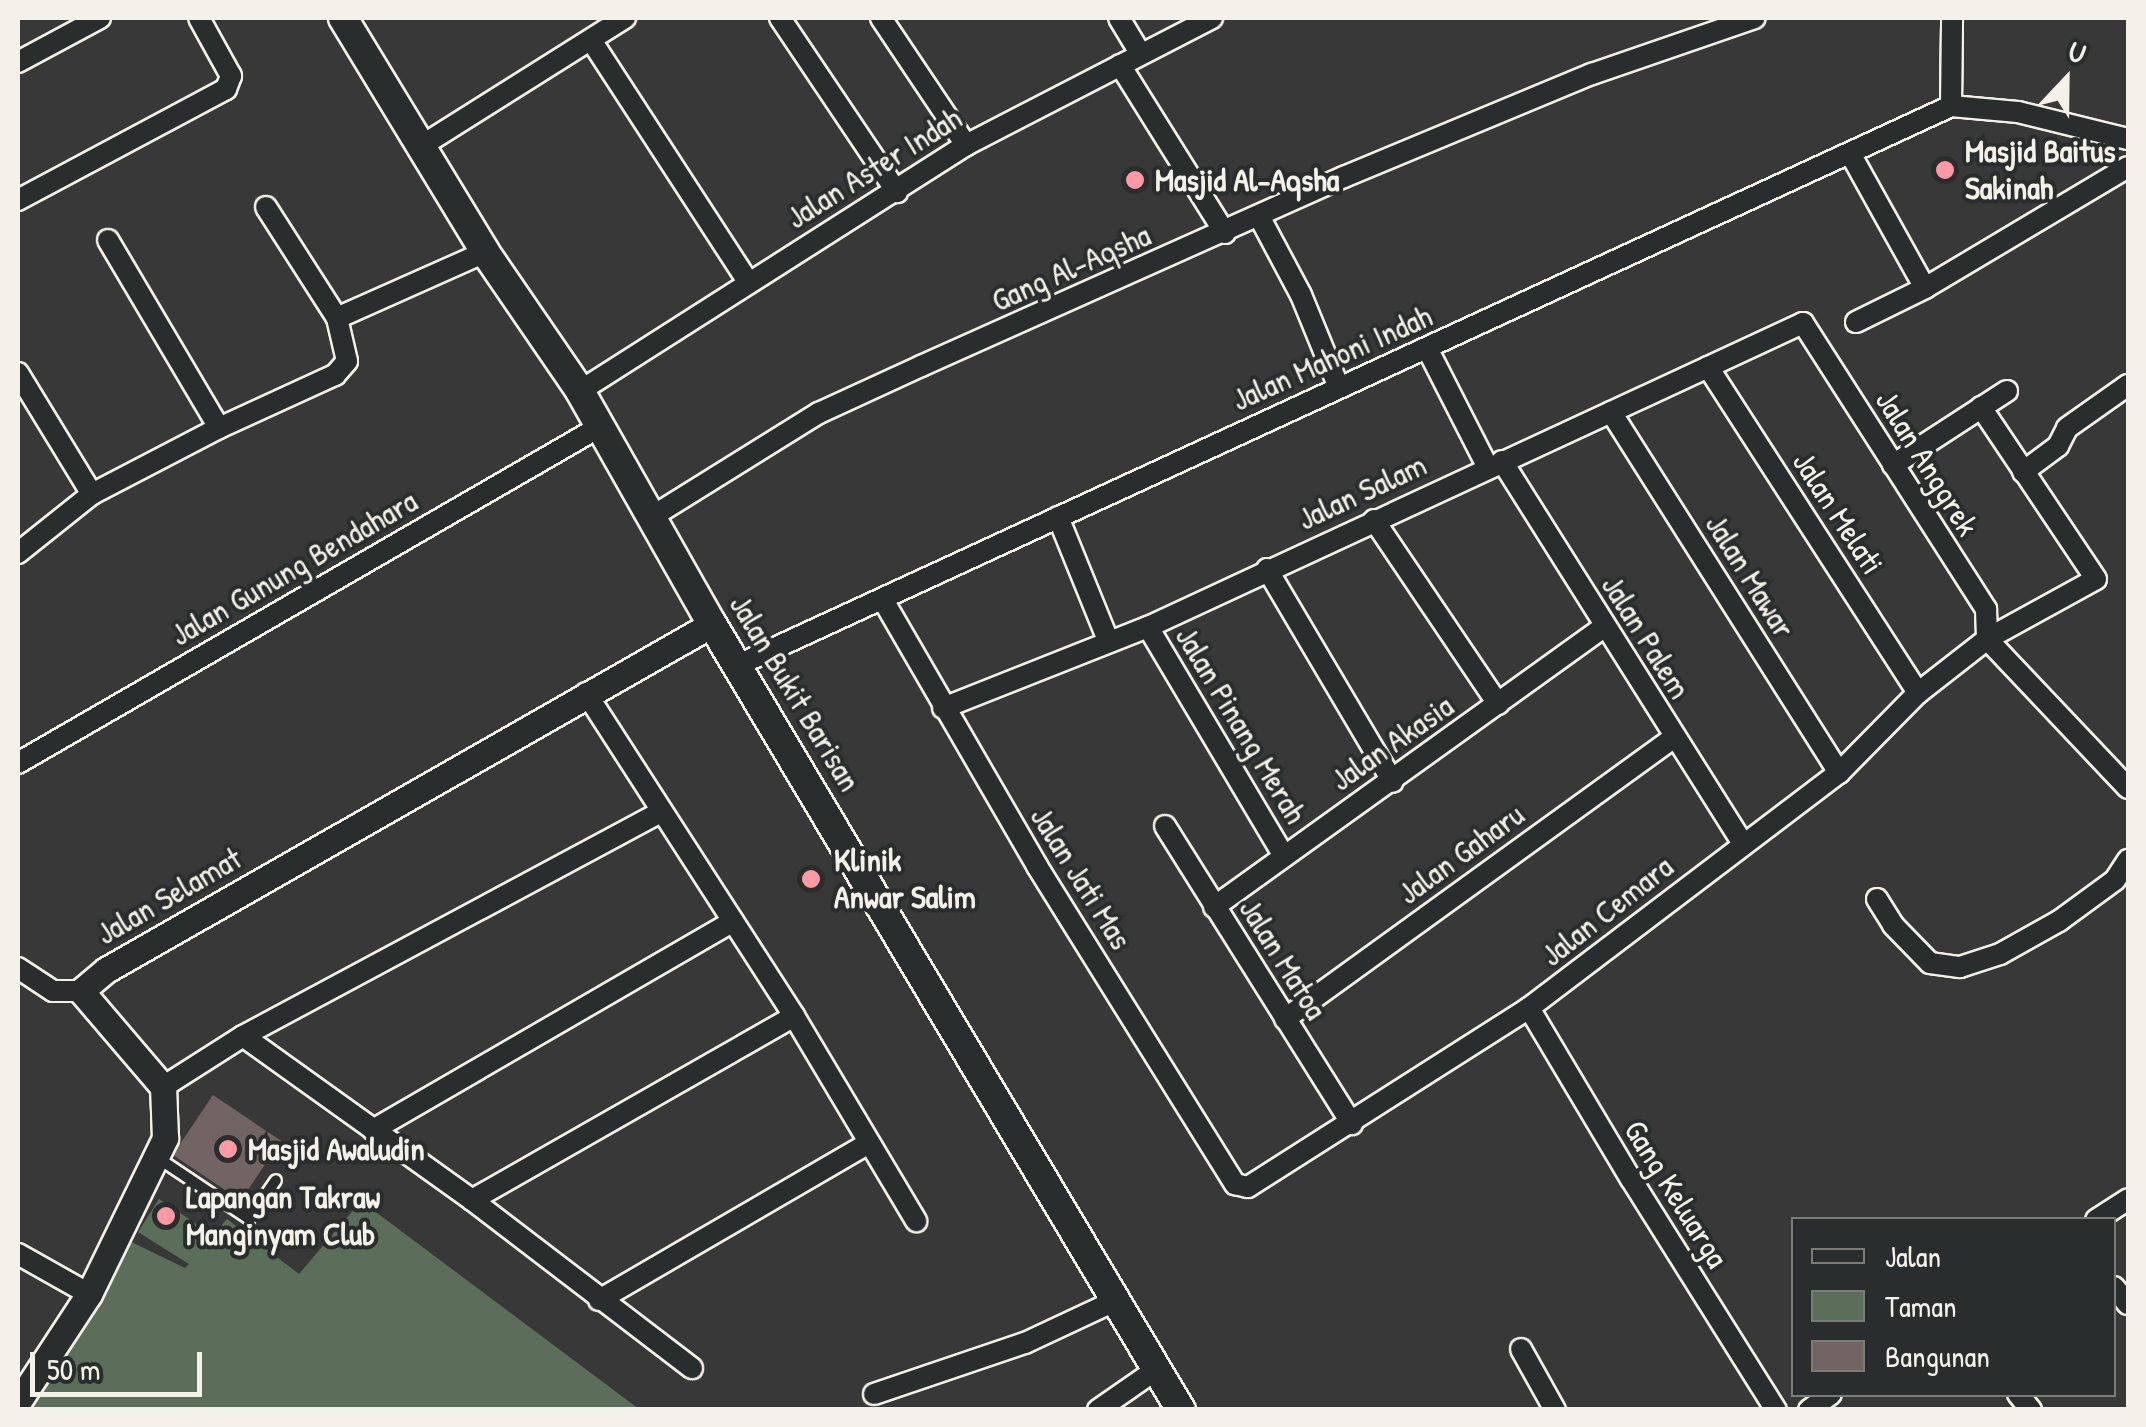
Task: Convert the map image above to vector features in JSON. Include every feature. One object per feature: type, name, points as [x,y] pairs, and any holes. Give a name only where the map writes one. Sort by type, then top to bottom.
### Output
[{"type":"main road","name":"Jalan Bukit Barisan","points":[[344,18],[485,252],[580,391],[712,624],[1181,1410]]},
{"type":"street","points":[[18,62],[100,18]]},
{"type":"street","points":[[18,200],[226,90],[231,76],[199,18]]},
{"type":"street","points":[[423,145],[625,18]]},
{"type":"street","points":[[780,18],[897,192]]},
{"type":"street","points":[[881,18],[966,145]]},
{"type":"street","points":[[1119,18],[1140,53]]},
{"type":"street","name":"Jalan Aster Indah","points":[[580,391],[966,145],[1212,18]]},
{"type":"street","name":"Gang Al-Aqsha","points":[[650,518],[819,413],[1344,177],[1592,74],[1755,18]]},
{"type":"street","points":[[1952,18],[1951,106],[2018,112],[2128,139]]},
{"type":"street","points":[[591,40],[748,282]]},
{"type":"street","points":[[1120,64],[1225,233]]},
{"type":"street","name":"Jalan Mahoni Indah","points":[[738,665],[1338,385],[1428,350],[1951,106]]},
{"type":"street","points":[[1850,155],[1925,288]]},
{"type":"street","points":[[1856,322],[1925,288],[2128,167]]},
{"type":"street","points":[[18,554],[92,494],[219,428],[335,375],[347,360],[337,318],[266,207]]},
{"type":"street","points":[[1260,218],[1304,303],[1338,385]]},
{"type":"street","points":[[108,240],[219,428]]},
{"type":"street","points":[[337,318],[485,252]]},
{"type":"street","name":"Jalan Salam","points":[[943,708],[1148,627],[1803,324]]},
{"type":"street","name":"Jalan Anggrek","points":[[1803,324],[1986,610],[1988,639]]},
{"type":"street","name":"Jalan Palem","points":[[1428,350],[1495,464],[1743,842]]},
{"type":"street","name":"Jalan Melati","points":[[1708,367],[1918,692]]},
{"type":"street","points":[[18,373],[92,494]]},
{"type":"street","points":[[1981,407],[2023,472],[2058,446],[2067,428],[2128,385]]},
{"type":"street","points":[[1893,465],[2007,391]]},
{"type":"street","name":"Jalan Mawar","points":[[1610,412],[1838,773]]},
{"type":"street","name":"Jalan Gunung Bendahara","points":[[18,763],[600,426]]},
{"type":"street","name":"Jalan Cemara","points":[[1236,1184],[1248,1188],[1529,1008],[1838,773],[1918,692],[1988,639],[2096,580],[2023,472]]},
{"type":"street","points":[[1058,517],[1108,640]]},
{"type":"street","points":[[1374,520],[1498,704]]},
{"type":"street","points":[[1268,569],[1393,782]]},
{"type":"street","name":"Jalan Jati Mas","points":[[883,600],[943,708],[1236,1184]]},
{"type":"street","name":"Jalan Selamat","points":[[163,1087],[150,1066],[81,991],[106,970],[586,692],[712,624]]},
{"type":"street","name":"Jalan Pinang Merah","points":[[1148,627],[1283,854]]},
{"type":"street","name":"Jalan Akasia","points":[[1214,907],[1604,628]]},
{"type":"street","points":[[1988,639],[2128,788]]},
{"type":"street","points":[[586,692],[794,1016],[916,1222]]},
{"type":"street","name":"Jalan Gaharu","points":[[1285,1019],[1673,738]]},
{"type":"street","points":[[18,1402],[89,1294],[157,1157],[167,1119],[163,1087],[243,1036],[661,812]]},
{"type":"street","name":"Jalan Matoa","points":[[1165,826],[1352,1124]]},
{"type":"street","points":[[1877,899],[1893,925],[1930,963],[1960,967],[2000,954],[2059,921],[2115,880],[2128,860]]},
{"type":"street","points":[[373,1130],[732,921]]},
{"type":"street","points":[[18,968],[53,992],[81,991]]},
{"type":"street","name":"Gang Keluarga","points":[[1529,1008],[1630,1179],[1776,1410]]},
{"type":"street","points":[[472,1200],[794,1016]]},
{"type":"street","points":[[243,1036],[472,1200],[692,1368]]},
{"type":"street","points":[[599,1300],[870,1143]]},
{"type":"street","points":[[2101,1217],[2128,1199]]},
{"type":"street","points":[[18,1254],[89,1294]]},
{"type":"street","points":[[874,1394],[1025,1343],[1117,1300]]},
{"type":"street","points":[[1521,1349],[1555,1410]]},
{"type":"street","points":[[1098,1410],[1157,1369]]},
{"type":"lane","points":[[157,1157],[249,1219],[276,1180]]},
{"type":"green space","points":[[159,1199],[213,1235],[227,1219],[299,1274],[361,1201],[639,1409],[18,1410],[119,1236],[185,1268],[189,1264],[138,1232]]},
{"type":"building","name":"Masjid Awaludin","points":[[213,1095],[281,1141],[241,1201],[173,1155]]},
{"type":"place","name":"Masjid Baitus Sakinah","points":[[1945,170]]},
{"type":"place","name":"Masjid Al-Aqsha","points":[[1135,180]]},
{"type":"place","name":"Klinik Anwar Salim","points":[[811,879]]},
{"type":"place","name":"Masjid Awaludin","points":[[228,1149]]},
{"type":"place","name":"Lapangan Takraw Manginyam Club","points":[[166,1216]]}]
